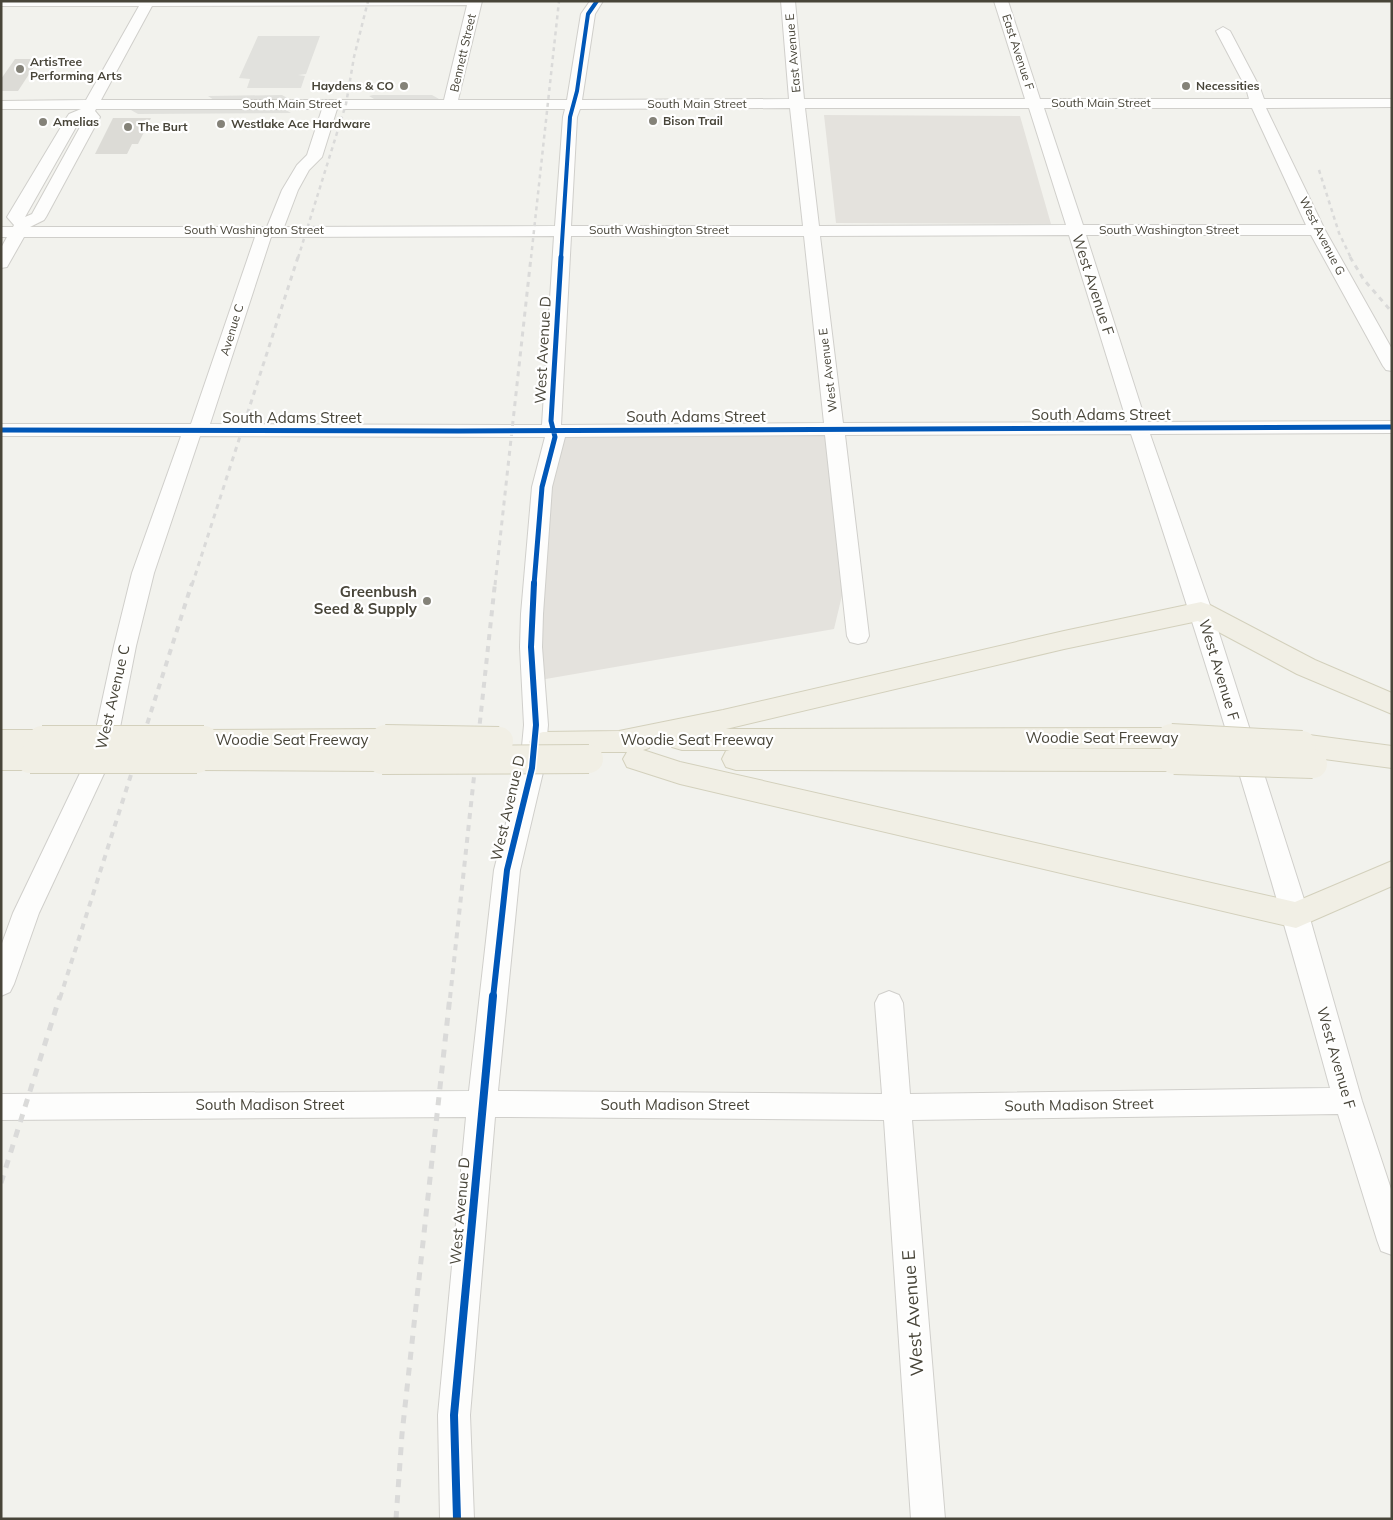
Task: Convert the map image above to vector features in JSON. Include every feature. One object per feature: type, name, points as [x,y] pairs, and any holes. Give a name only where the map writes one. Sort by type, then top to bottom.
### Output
[{"type":"main road","points":[[629,750],[723,720],[1055,642],[1201,611],[1306,667],[1392,704]]},
{"type":"main road","name":"Woodie Seat Freeway","points":[[1,740],[36,749],[1172,749],[1311,755],[1392,756]]},
{"type":"main road","name":"Woodie Seat Freeway","points":[[1,759],[36,749]]},
{"type":"main road","points":[[629,750],[680,773],[1296,915],[1392,874]]},
{"type":"main road","name":"Woodie Seat Freeway","points":[[1311,755],[1392,772]]},
{"type":"street","points":[[1,2],[475,1]]},
{"type":"street","name":"Bennett Street","points":[[450,104],[475,1]]},
{"type":"street","name":"West Avenue D","points":[[457,1519],[454,1415],[482,1104],[506,870],[532,768],[536,726],[531,647],[532,614],[542,487],[555,437],[551,420],[570,118],[574,104],[588,14],[597,1]]},
{"type":"street","name":"East Avenue E","points":[[788,1],[797,104]]},
{"type":"street","name":"East Avenue F","points":[[1001,1],[1035,103]]},
{"type":"street","points":[[1,263],[21,228],[38,217],[43,209],[93,118],[89,108],[148,2]]},
{"type":"street","name":"West Avenue G","points":[[1223,31],[1253,88],[1258,103],[1317,230],[1392,366]]},
{"type":"street","name":"West Avenue F","points":[[1035,103],[1138,427],[1201,611],[1296,915],[1348,1101],[1392,1240]]},
{"type":"street","name":"South Main Street","points":[[1,104],[89,108],[330,104],[1392,103]]},
{"type":"street","name":"Avenue C","points":[[196,430],[212,393],[269,230],[303,168],[314,157],[330,104]]},
{"type":"street","name":"West Avenue E","points":[[797,104],[858,636]]},
{"type":"street","name":"South Washington Street","points":[[1,232],[21,228],[269,230],[1317,230]]},
{"type":"street","name":"South Adams Street","points":[[1,430],[835,430],[1392,427]]},
{"type":"street","name":"West Avenue C","points":[[1,984],[26,913],[104,748],[125,646],[143,573],[196,430]]},
{"type":"street","name":"West Avenue E","points":[[889,1003],[928,1519]]},
{"type":"street","name":"South Madison Street","points":[[1,1107],[482,1104],[898,1107],[1348,1101]]},
{"type":"shaded area","points":[[258,36],[320,36],[306,74],[298,75],[305,76],[301,88],[247,88],[250,79],[239,78]]},
{"type":"shaded area","points":[[282,95],[289,99],[214,100],[208,96]]},
{"type":"shaded area","points":[[432,95],[439,99],[374,99],[369,96]]},
{"type":"shaded area","points":[[284,109],[291,113],[138,114],[131,110]]},
{"type":"shaded area","points":[[824,115],[1020,116],[1051,224],[836,223]]},
{"type":"shaded area","points":[[560,436],[829,436],[844,587],[834,629],[540,680],[537,627],[549,502]]},
{"type":"building","name":"ArtisTree Performing Arts","points":[[15,59],[39,59],[18,91],[1,91],[1,79]]},
{"type":"building","name":"The Burt","points":[[113,118],[151,118],[138,144],[132,144],[127,154],[95,154]]},
{"type":"railway","points":[[298,258],[346,104],[354,57],[368,1]]},
{"type":"railway","points":[[531,258],[559,1]]},
{"type":"railway","points":[[1319,170],[1339,233],[1351,258]]},
{"type":"railway","points":[[192,585],[298,257]]},
{"type":"railway","points":[[495,585],[531,257]]},
{"type":"railway","points":[[1350,257],[1364,280],[1392,312]]},
{"type":"railway","points":[[60,998],[192,583]]},
{"type":"railway","points":[[450,998],[495,583]]},
{"type":"railway","points":[[1,1183],[60,996]]},
{"type":"railway","points":[[396,1519],[402,1434],[450,996]]},
{"type":"cycle path","points":[[457,1519],[454,1415],[482,1104],[507,870],[532,768],[536,725],[531,647],[532,614],[542,487],[555,437],[551,421],[570,117],[577,91],[588,14],[597,1]]},
{"type":"cycle path","points":[[1,430],[458,431],[1392,427]]},
{"type":"place","name":"ArtisTree Performing Arts","points":[[20,69]]},
{"type":"place","name":"Haydens & CO","points":[[404,86]]},
{"type":"place","name":"Necessities","points":[[1186,86]]},
{"type":"place","name":"Bison Trail","points":[[653,121]]},
{"type":"place","name":"Amelias","points":[[43,122]]},
{"type":"place","name":"Westlake Ace Hardware","points":[[221,124]]},
{"type":"place","name":"The Burt","points":[[128,127]]},
{"type":"place","name":"Greenbush Seed & Supply","points":[[427,601]]}]
